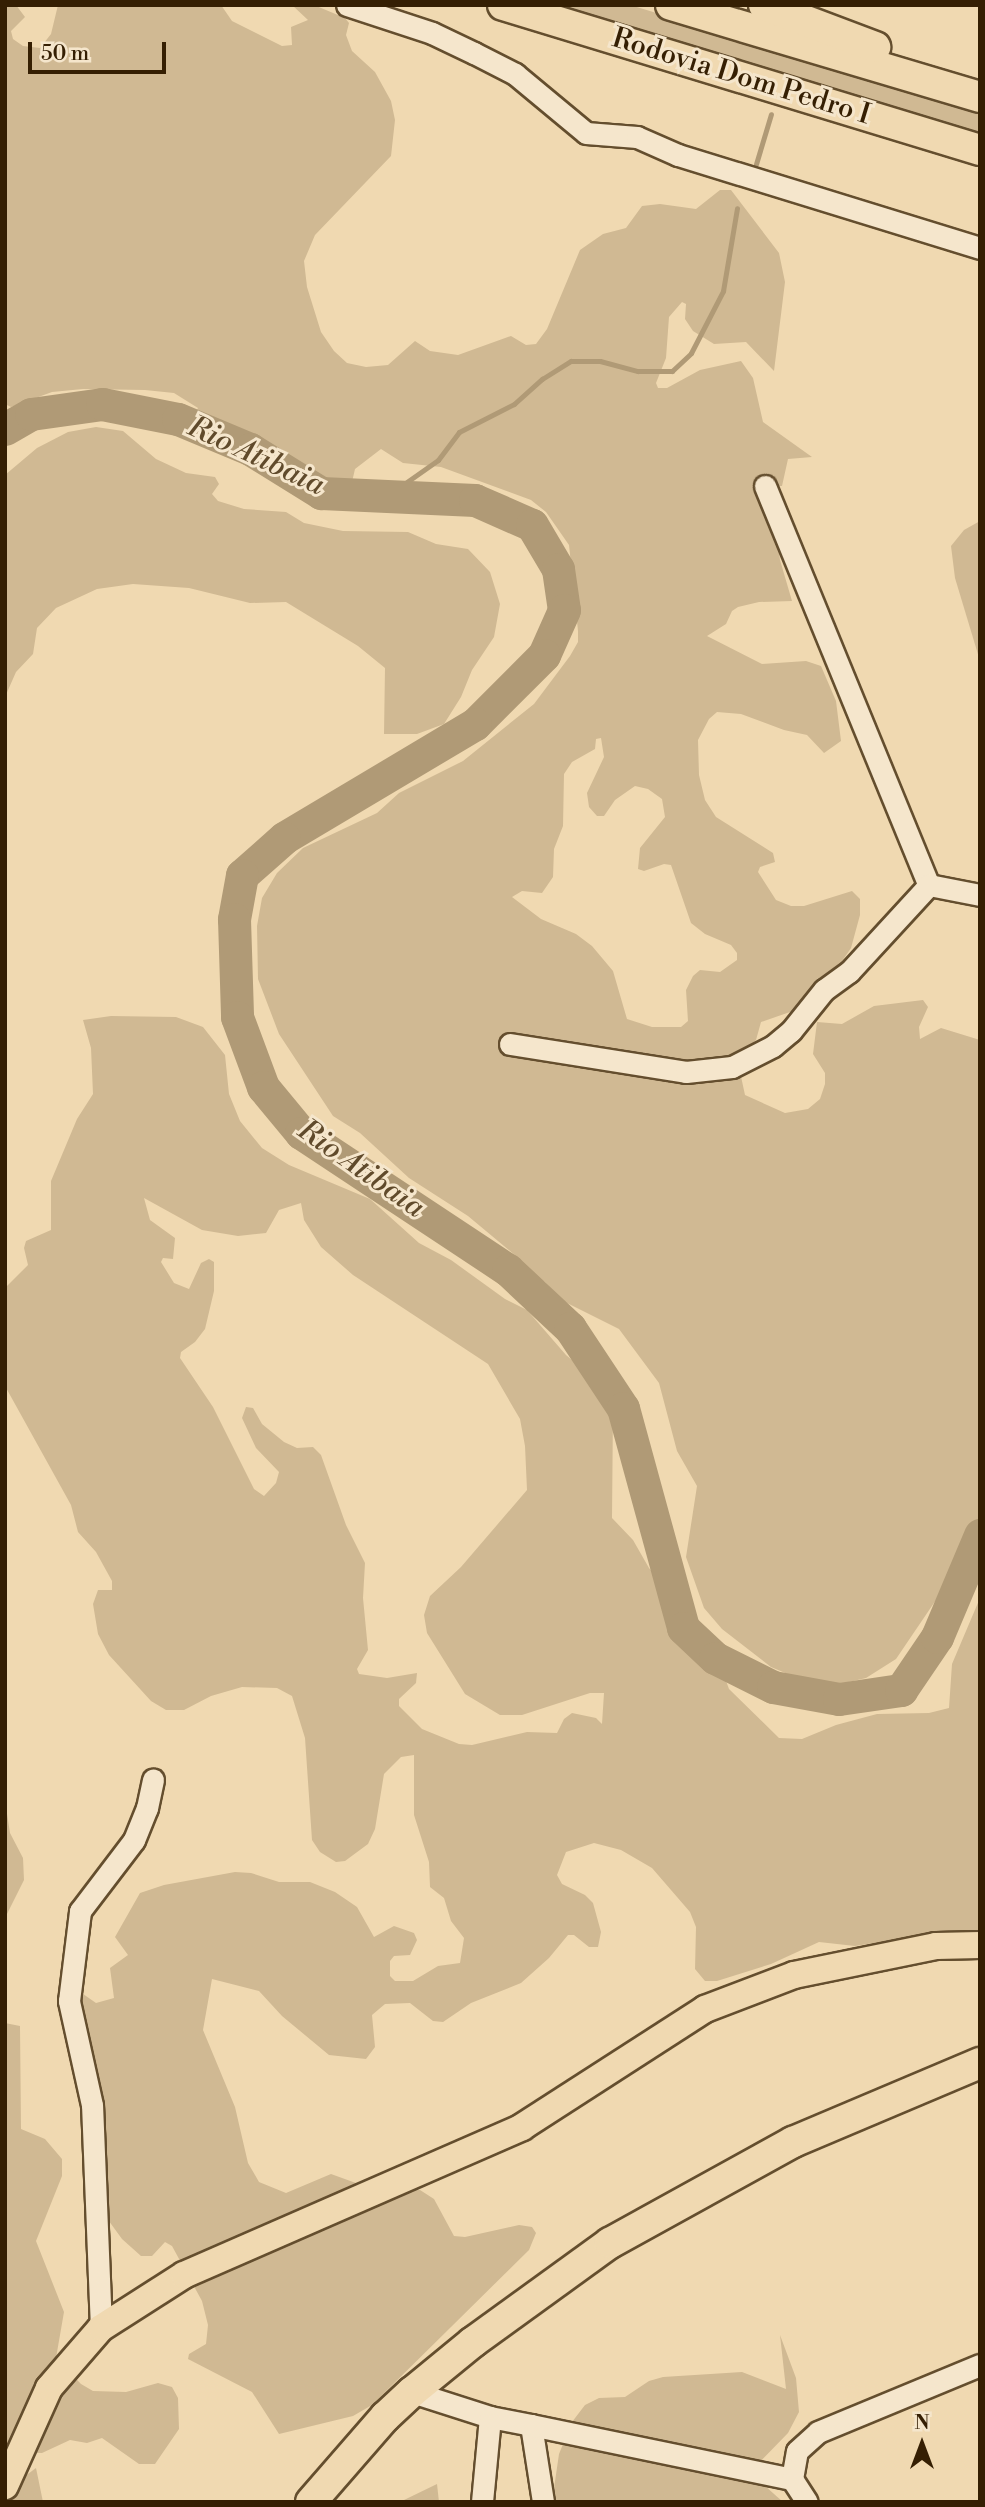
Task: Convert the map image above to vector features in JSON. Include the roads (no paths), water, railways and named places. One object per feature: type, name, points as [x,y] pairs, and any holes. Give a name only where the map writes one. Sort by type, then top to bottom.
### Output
[{"type":"highway","name":"Rodovia Dom Pedro I","points":[[503,5],[980,150]]},
{"type":"highway","name":"Rodovia Dom Pedro I","points":[[671,5],[980,97]]},
{"type":"highway","points":[[764,5],[980,87]]},
{"type":"highway","points":[[759,82],[980,170]]},
{"type":"highway","points":[[311,2502],[385,2417],[412,2392],[494,2326],[611,2243],[793,2141],[980,2063]]},
{"type":"main road","points":[[5,2486],[49,2388],[101,2328],[184,2275],[522,2127],[705,2008],[794,1975],[936,1945],[980,1945]]},
{"type":"street","points":[[346,5],[432,33],[474,52],[515,75],[586,133],[637,138],[678,155],[980,248]]},
{"type":"street","points":[[765,486],[929,885]]},
{"type":"street","points":[[929,885],[980,895]]},
{"type":"street","points":[[510,1044],[686,1072],[732,1067],[753,1058],[791,1031],[824,990],[849,972],[929,885]]},
{"type":"street","points":[[101,2328],[92,2105],[69,2001],[80,1910],[134,1840],[147,1808],[153,1780]]},
{"type":"street","points":[[807,2502],[792,2479],[797,2451],[818,2432],[980,2365]]},
{"type":"street","points":[[412,2392],[490,2417],[792,2479]]},
{"type":"street","points":[[482,2502],[490,2417]]},
{"type":"street","points":[[531,2425],[543,2502]]},
{"type":"waterway","points":[[756,164],[771,114]]},
{"type":"waterway","points":[[384,498],[438,460],[459,432],[514,404],[542,379],[571,361],[600,361],[638,371],[672,371],[691,353],[723,291],[737,208]]},
{"type":"waterway","name":"Rio Atibaia","points":[[5,429],[31,414],[102,404],[178,419],[250,449],[321,493],[475,500],[532,525],[558,569],[564,610],[544,655],[475,724],[284,838],[242,875],[234,919],[237,1017],[263,1087],[301,1133],[508,1270],[570,1328],[623,1408],[683,1628],[715,1658],[773,1687],[839,1699],[901,1690],[937,1637],[980,1535]]}]
